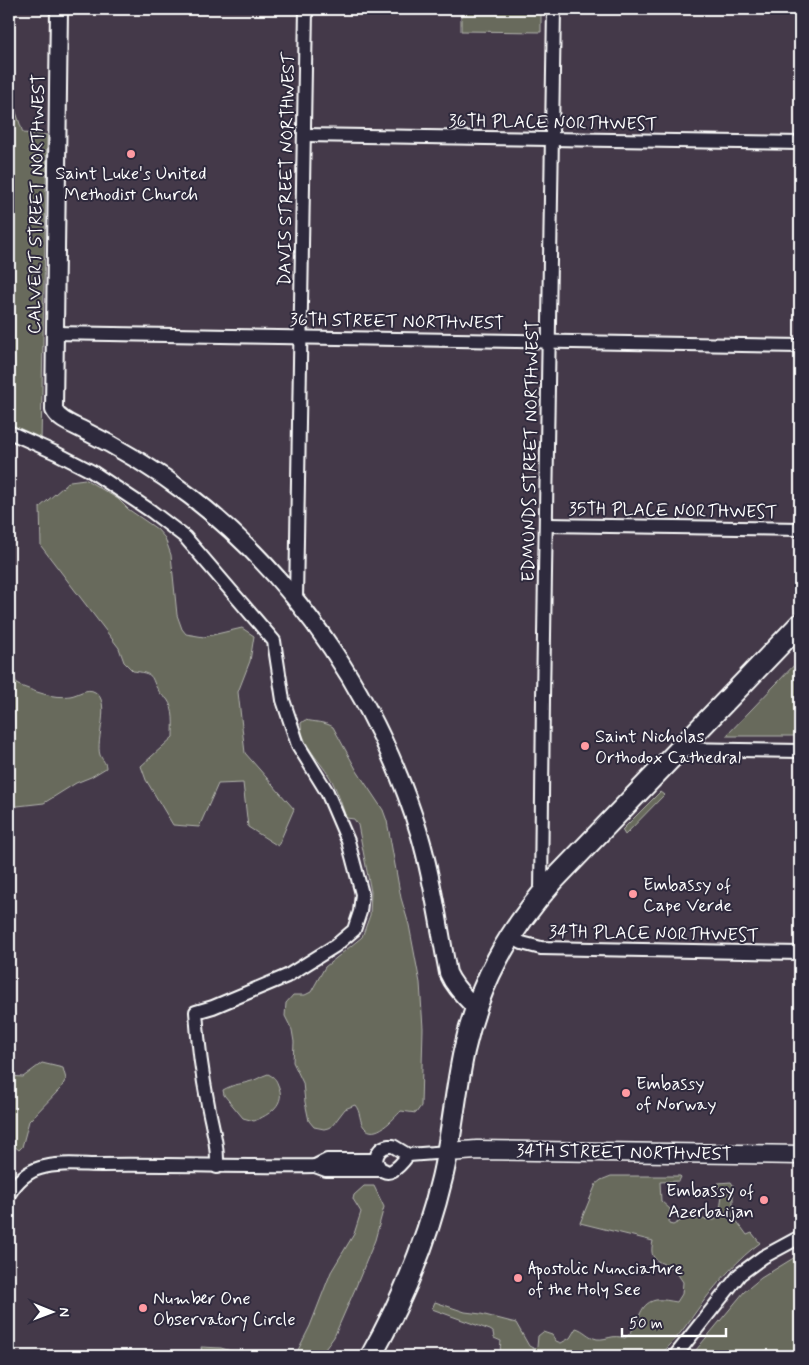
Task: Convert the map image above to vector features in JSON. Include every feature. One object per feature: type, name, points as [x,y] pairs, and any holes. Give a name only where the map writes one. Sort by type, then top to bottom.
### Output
[{"type":"main road","points":[[371,1356],[408,1284],[426,1236],[448,1152],[464,1052],[476,1008],[509,936],[541,894],[800,624]]},
{"type":"main road","name":"34TH STREET NORTHWEST","points":[[448,1152],[477,1150],[800,1155]]},
{"type":"street","name":"CALVERT STREET NORTHWEST","points":[[59,9],[54,410],[61,419],[138,460],[215,516],[261,560],[296,599]]},
{"type":"street","name":"DAVIS STREET NORTHWEST","points":[[296,599],[306,9]]},
{"type":"street","name":"EDMUNDS STREET NORTHWEST","points":[[541,894],[554,9]]},
{"type":"street","name":"36TH PLACE NORTHWEST","points":[[305,135],[800,143]]},
{"type":"street","name":"36TH STREET NORTHWEST","points":[[54,333],[800,346]]},
{"type":"street","points":[[9,432],[91,471],[150,510],[185,537],[274,641],[284,700],[298,745],[327,792],[348,841],[362,894],[360,912],[354,930],[335,946],[287,976],[213,1007],[196,1012],[198,1048],[215,1136],[217,1167]]},
{"type":"street","name":"35TH PLACE NORTHWEST","points":[[546,525],[800,529]]},
{"type":"street","points":[[296,599],[323,635],[349,676],[368,708],[388,751],[408,801],[428,866],[448,973],[458,990],[476,1008]]},
{"type":"street","points":[[681,749],[800,751]]},
{"type":"street","name":"34TH PLACE NORTHWEST","points":[[509,936],[522,943],[541,948],[800,953]]},
{"type":"street","points":[[380,1165],[378,1152],[389,1146],[397,1148],[408,1155],[448,1152]]},
{"type":"street","points":[[9,1194],[15,1184],[28,1172],[42,1167],[66,1164],[217,1167],[315,1166],[326,1170],[380,1165],[392,1172],[396,1170],[408,1155]]},
{"type":"street","points":[[675,1356],[740,1274],[763,1257],[800,1236]]},
{"type":"green space","points":[[461,9],[541,9],[541,32],[461,31]]},
{"type":"green space","points":[[9,91],[23,133],[47,135],[41,442],[9,428]]},
{"type":"green space","points":[[85,479],[118,499],[128,509],[157,529],[165,538],[171,555],[177,615],[186,634],[204,637],[242,628],[254,636],[250,661],[238,692],[245,753],[294,809],[278,846],[248,827],[243,783],[218,784],[199,827],[173,825],[146,780],[141,766],[173,737],[173,717],[170,703],[161,695],[150,675],[133,671],[124,662],[119,648],[41,546],[40,507],[70,481]]},
{"type":"green space","points":[[9,609],[12,648],[11,673],[18,685],[43,694],[63,697],[89,690],[95,692],[100,697],[102,704],[103,712],[99,748],[106,768],[76,783],[44,803],[9,807]]},
{"type":"green space","points":[[800,659],[800,736],[726,736]]},
{"type":"green space","points":[[305,720],[333,727],[357,771],[383,810],[387,821],[401,898],[409,925],[420,983],[423,1028],[421,1106],[416,1113],[401,1111],[379,1130],[368,1131],[364,1127],[355,1105],[345,1109],[332,1126],[324,1129],[314,1127],[309,1121],[303,1083],[293,1062],[294,1042],[292,1030],[285,1016],[286,1003],[293,995],[305,995],[311,992],[325,967],[362,937],[370,915],[371,892],[358,825],[354,819],[346,818],[332,781],[304,739],[301,723]]},
{"type":"green space","points":[[660,792],[664,795],[625,835],[622,830]]},
{"type":"green space","points":[[42,1063],[63,1068],[66,1079],[61,1088],[29,1121],[22,1147],[19,1150],[9,1142],[9,1076],[23,1077]]},
{"type":"green space","points":[[268,1074],[274,1078],[278,1085],[280,1098],[278,1103],[271,1112],[254,1121],[243,1118],[224,1095],[223,1090],[253,1081]]},
{"type":"green space","points":[[611,1176],[680,1176],[679,1181],[660,1182],[661,1201],[670,1209],[669,1224],[673,1225],[686,1218],[715,1220],[722,1197],[722,1188],[718,1187],[718,1183],[731,1182],[733,1185],[733,1216],[747,1235],[752,1233],[760,1243],[722,1278],[677,1337],[659,1356],[506,1356],[500,1350],[501,1341],[494,1338],[493,1332],[490,1330],[432,1309],[435,1302],[465,1312],[516,1323],[529,1346],[535,1349],[538,1336],[543,1332],[552,1335],[556,1341],[561,1343],[570,1338],[576,1328],[597,1339],[625,1338],[634,1327],[642,1310],[650,1302],[664,1300],[677,1302],[682,1294],[683,1282],[673,1269],[656,1260],[652,1253],[653,1241],[580,1223],[596,1184]]},
{"type":"green space","points":[[364,1186],[374,1186],[384,1207],[375,1240],[334,1337],[320,1356],[295,1356],[310,1326],[331,1272],[354,1234],[361,1212],[353,1199],[354,1195]]},
{"type":"green space","points":[[800,1254],[800,1356],[691,1356],[744,1292],[761,1278]]},
{"type":"green space","points":[[201,1347],[221,1348],[248,1356],[203,1356]]},
{"type":"place","name":"Saint Luke's United Methodist Church","points":[[131,154]]},
{"type":"place","name":"Saint Nicholas Orthodox Cathedral","points":[[585,746]]},
{"type":"place","name":"Embassy of Cape Verde","points":[[633,894]]},
{"type":"place","name":"Embassy of Norway","points":[[626,1093]]},
{"type":"place","name":"Embassy of Azerbaijan","points":[[764,1200]]},
{"type":"place","name":"Apostolic Nunciature of the Holy See","points":[[518,1278]]},
{"type":"place","name":"Number One Observatory Circle","points":[[143,1308]]}]
